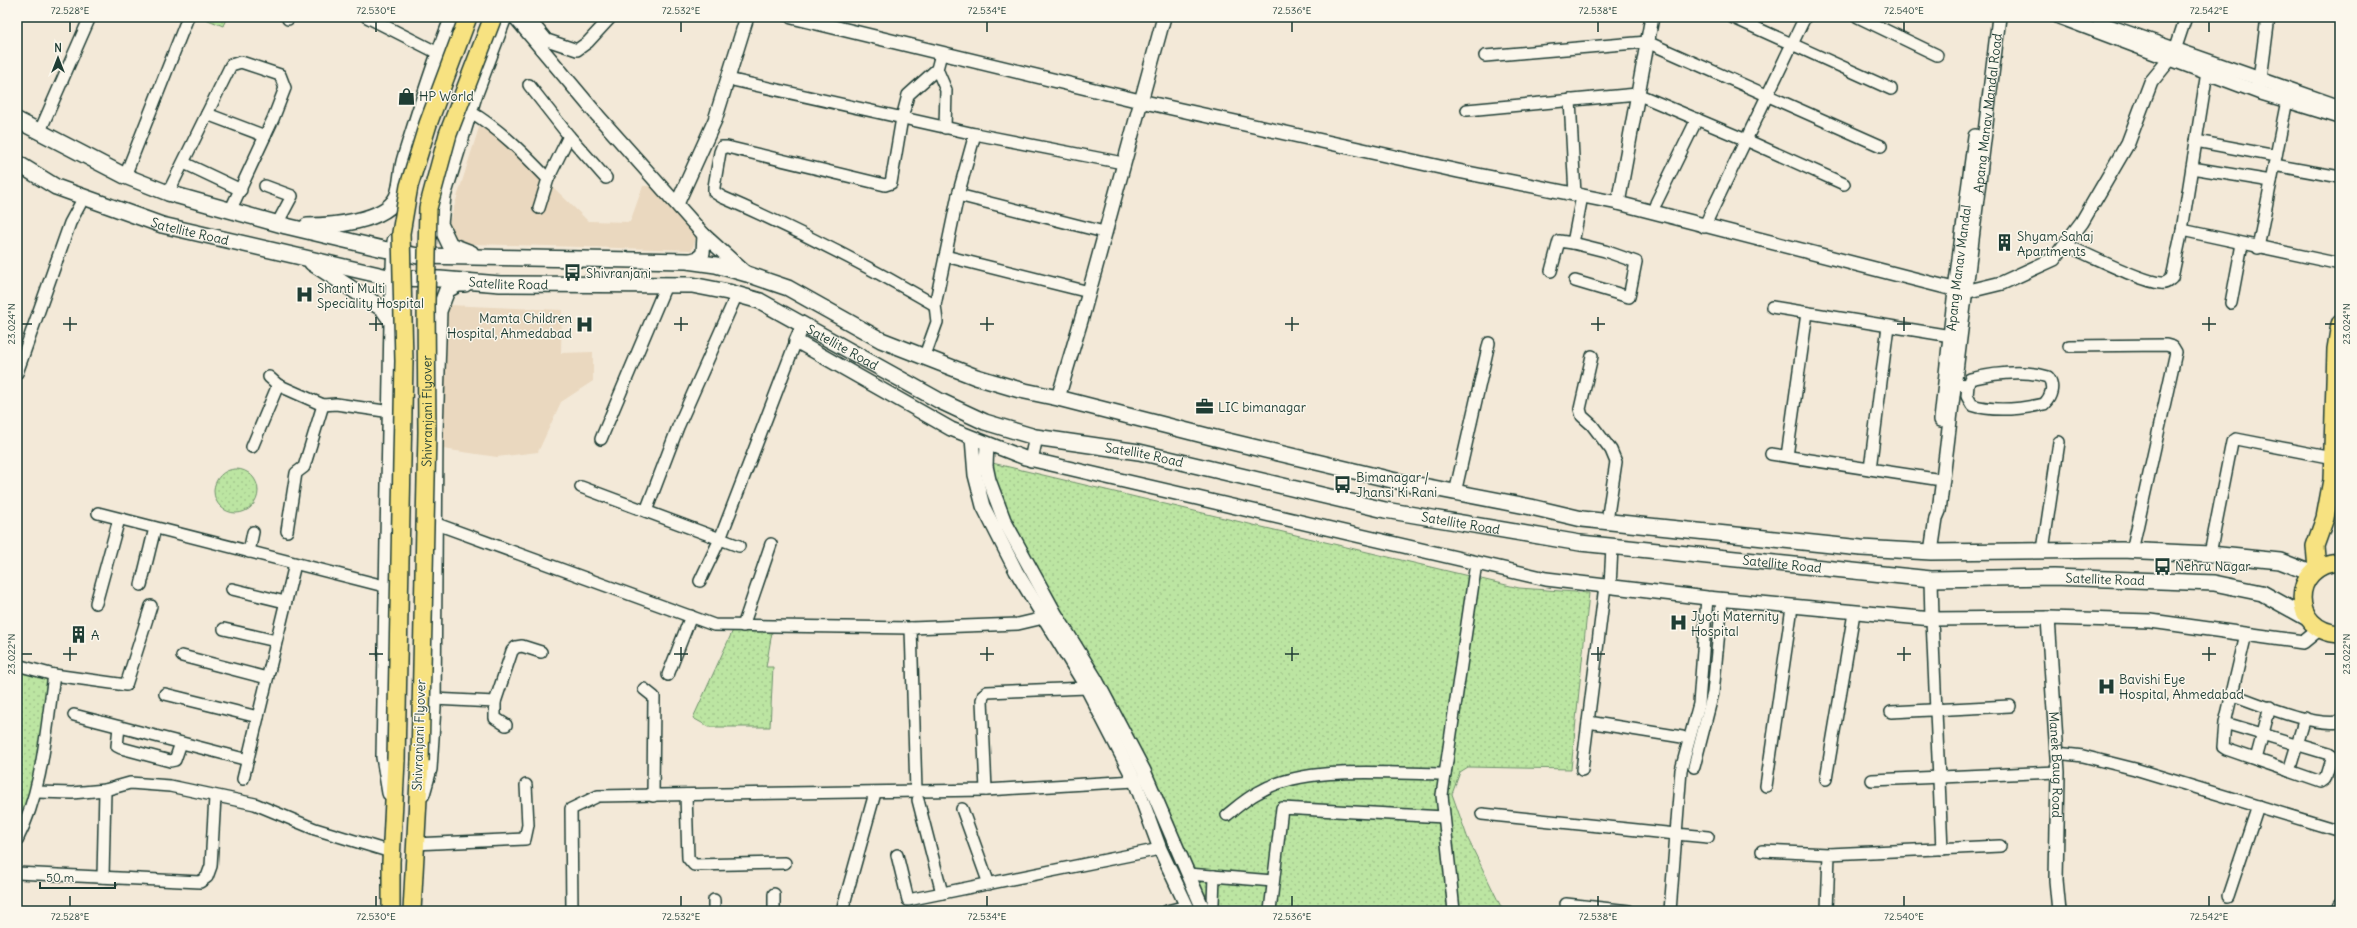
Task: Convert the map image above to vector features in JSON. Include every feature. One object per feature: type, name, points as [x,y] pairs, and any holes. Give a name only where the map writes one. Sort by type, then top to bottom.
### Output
[{"type":"main road","points":[[393,812],[384,757],[391,412],[392,278],[396,197],[404,160],[438,53],[453,17]]},
{"type":"main road","name":"Shivranjani Flyover","points":[[391,911],[391,852],[396,760],[404,361],[401,234],[409,186],[424,137],[468,17]]},
{"type":"main road","name":"Shivranjani Flyover","points":[[412,911],[414,844],[420,761],[427,432],[426,296],[428,208],[448,134],[493,17]]},
{"type":"main road","points":[[416,817],[429,769],[433,699],[434,523],[441,255],[440,224],[443,196],[469,110],[504,17]]},
{"type":"main road","name":"Satellite Road","points":[[17,120],[124,176],[168,193],[282,225],[418,256],[441,255],[502,258],[687,261],[716,265],[788,288],[881,340],[924,358],[991,382],[1211,437],[1455,493],[1531,506],[1582,519],[1861,548],[1931,552],[2043,550],[2210,554],[2280,561],[2314,571]]},
{"type":"main road","name":"Satellite Road","points":[[17,163],[56,187],[162,225],[392,278],[440,279],[500,284],[692,286],[737,294],[760,301],[940,401],[985,422],[1036,437],[1139,452],[1385,510],[1580,544],[1931,579],[2054,578],[2214,583],[2262,593],[2324,629]]},
{"type":"main road","points":[[282,225],[341,225],[371,216],[386,208],[396,197]]},
{"type":"main road","points":[[440,224],[450,244],[466,252],[502,258]]},
{"type":"main road","points":[[301,256],[383,309],[392,322]]},
{"type":"main road","points":[[439,311],[447,290],[458,284],[500,284]]},
{"type":"main road","points":[[2340,324],[2336,349],[2332,480],[2325,518],[2314,546],[2314,571],[2303,588],[2302,596],[2304,612],[2324,629],[2340,649]]},
{"type":"main road","points":[[2314,571],[2332,563],[2340,562]]},
{"type":"street","points":[[40,132],[90,17]]},
{"type":"street","points":[[124,176],[188,17]]},
{"type":"street","points":[[367,17],[438,53]]},
{"type":"street","points":[[515,17],[598,116],[704,235],[747,274]]},
{"type":"street","points":[[528,17],[547,40],[577,50],[588,42],[611,17]]},
{"type":"street","points":[[677,204],[715,120],[747,17]]},
{"type":"street","points":[[792,17],[1140,101],[1579,196],[1618,203],[1704,227],[1960,291],[2002,283],[2054,259],[2082,222],[2128,142],[2151,82],[2172,54],[2186,17]]},
{"type":"street","points":[[1058,398],[1089,292],[1104,232],[1164,17]]},
{"type":"street","points":[[1618,203],[1652,17]]},
{"type":"street","points":[[1732,17],[1792,46],[1891,89]]},
{"type":"street","points":[[1704,227],[1805,17]]},
{"type":"street","points":[[1858,17],[1937,55]]},
{"type":"street","name":"Apang Manav Mandal","points":[[1936,518],[1932,511],[1935,479],[1955,336],[1993,17]]},
{"type":"street","name":"Apang Manav Mandal Road","points":[[1960,291],[1999,17]]},
{"type":"street","points":[[2059,17],[2172,54],[2259,85],[2287,100],[2340,117]]},
{"type":"street","points":[[2083,17],[2172,54],[2207,72],[2340,107]]},
{"type":"street","points":[[2259,85],[2268,17]]},
{"type":"street","points":[[1485,56],[1647,42],[1768,94],[1881,146]]},
{"type":"street","points":[[941,54],[938,69],[946,90],[945,128]]},
{"type":"street","points":[[168,193],[231,66],[236,62],[280,75],[285,88],[241,190],[230,210]]},
{"type":"street","points":[[935,305],[803,233],[714,192],[720,152],[722,148],[727,147],[885,185],[891,183],[902,118],[908,95],[938,69]]},
{"type":"street","points":[[2065,244],[2140,277],[2161,284],[2172,278],[2182,230],[2207,72]]},
{"type":"street","points":[[728,80],[945,128],[1123,164]]},
{"type":"street","points":[[529,85],[568,136],[606,178]]},
{"type":"street","points":[[1467,110],[1637,94],[1746,140],[1844,184]]},
{"type":"street","points":[[1570,100],[1579,196],[1573,243]]},
{"type":"street","points":[[2258,248],[2287,100]]},
{"type":"street","points":[[469,110],[485,120],[514,145],[548,179]]},
{"type":"street","points":[[207,114],[265,136]]},
{"type":"street","points":[[1656,203],[1697,119]]},
{"type":"street","points":[[924,358],[938,322],[935,305],[958,194],[975,134]]},
{"type":"street","points":[[540,208],[548,179],[568,136]]},
{"type":"street","points":[[2196,141],[2340,177]]},
{"type":"street","points":[[184,163],[241,190]]},
{"type":"street","points":[[2192,168],[2271,181]]},
{"type":"street","points":[[265,186],[292,196],[282,225]]},
{"type":"street","points":[[958,194],[1104,232]]},
{"type":"street","points":[[17,373],[70,223],[84,197]]},
{"type":"street","points":[[2182,230],[2258,248],[2340,264]]},
{"type":"street","points":[[687,261],[698,258],[703,253],[704,235]]},
{"type":"street","points":[[1551,271],[1559,241],[1605,251],[1636,262],[1629,297],[1575,281]]},
{"type":"street","points":[[2231,303],[2242,244]]},
{"type":"street","points":[[945,256],[1089,292]]},
{"type":"street","points":[[601,439],[666,286]]},
{"type":"street","points":[[646,512],[678,427],[737,294]]},
{"type":"street","points":[[1772,307],[1955,336],[1955,384],[1939,511],[1936,518],[1931,552]]},
{"type":"street","points":[[1787,456],[1807,313]]},
{"type":"street","points":[[700,581],[720,539],[803,325]]},
{"type":"street","points":[[1870,469],[1888,326]]},
{"type":"street","points":[[796,341],[929,418],[972,438],[1031,460],[1546,579],[1722,600],[1932,619],[2048,618],[2151,621],[2246,634],[2281,641],[2303,642],[2324,629]]},
{"type":"street","points":[[1455,493],[1489,343]]},
{"type":"street","points":[[2069,346],[2166,345],[2173,347],[2176,352],[2132,551]]},
{"type":"street","points":[[1592,356],[1580,409],[1582,416],[1592,425],[1611,450],[1616,462],[1607,521]]},
{"type":"street","points":[[2025,372],[2048,377],[2051,382],[2051,394],[2044,404],[2023,408],[1982,408],[1972,405],[1967,396],[1968,385],[1970,379],[1986,375],[2025,372]]},
{"type":"street","points":[[269,377],[278,385],[323,405],[336,404],[391,412]]},
{"type":"street","points":[[1955,384],[1968,385]]},
{"type":"street","points":[[252,447],[278,385]]},
{"type":"street","points":[[287,531],[296,473],[304,467],[323,405]]},
{"type":"street","points":[[1031,460],[1036,437]]},
{"type":"street","points":[[972,438],[975,475],[983,506],[1016,571],[1096,680],[1144,771],[1188,874],[1208,907]]},
{"type":"street","points":[[2210,554],[2232,442],[2236,440],[2333,458]]},
{"type":"street","points":[[2043,550],[2059,442]]},
{"type":"street","points":[[987,444],[986,466],[993,495],[1050,616],[1135,781],[1160,849],[1188,909],[1167,911]]},
{"type":"street","points":[[1771,454],[1935,479]]},
{"type":"street","points":[[581,487],[739,546]]},
{"type":"street","points":[[98,513],[388,587]]},
{"type":"street","points":[[96,603],[119,519]]},
{"type":"street","points":[[434,523],[714,625],[911,628],[1018,624],[1050,616]]},
{"type":"street","points":[[141,585],[155,528]]},
{"type":"street","points":[[249,552],[253,532]]},
{"type":"street","points":[[743,626],[771,544]]},
{"type":"street","points":[[1582,770],[1612,547]]},
{"type":"street","points":[[1454,911],[1442,795],[1476,563]]},
{"type":"street","points":[[243,779],[295,564]]},
{"type":"street","points":[[1931,579],[1942,849]]},
{"type":"street","points":[[232,589],[285,602]]},
{"type":"street","points":[[1670,911],[1681,770],[1699,704],[1707,598]]},
{"type":"street","points":[[1694,768],[1713,693],[1722,600]]},
{"type":"street","points":[[17,665],[54,675],[91,676],[126,685],[133,647],[151,606]]},
{"type":"street","points":[[1766,786],[1792,607]]},
{"type":"street","points":[[1826,779],[1854,613]]},
{"type":"street","points":[[668,675],[691,616]]},
{"type":"street","name":"Manek Baug Road","points":[[2048,618],[2058,772],[2056,880],[2059,911]]},
{"type":"street","points":[[911,628],[917,796],[942,893]]},
{"type":"street","points":[[224,629],[276,641]]},
{"type":"street","points":[[2225,723],[2331,755],[2325,778],[2321,782],[2226,749],[2224,746],[2225,723],[2233,695],[2246,634]]},
{"type":"street","points":[[506,725],[495,718],[495,702],[512,651],[516,647],[522,646],[541,652]]},
{"type":"street","points":[[182,656],[267,678]]},
{"type":"street","points":[[17,840],[25,825],[36,792],[54,675]]},
{"type":"street","points":[[986,790],[982,700],[984,694],[987,692],[1087,688]]},
{"type":"street","points":[[644,689],[654,697],[653,796]]},
{"type":"street","points":[[165,694],[258,718]]},
{"type":"street","points":[[2233,695],[2305,718],[2330,723],[2340,722]]},
{"type":"street","points":[[433,699],[495,702]]},
{"type":"street","points":[[1891,712],[2010,706]]},
{"type":"street","points":[[2256,759],[2270,707]]},
{"type":"street","points":[[74,715],[248,760]]},
{"type":"street","points":[[2289,771],[2305,718]]},
{"type":"street","points":[[1588,722],[1682,737]]},
{"type":"street","points":[[119,727],[117,746],[170,761],[175,760],[178,756],[181,743]]},
{"type":"street","points":[[2057,753],[2083,756],[2134,769],[2340,832]]},
{"type":"street","points":[[1872,780],[2058,772]]},
{"type":"street","points":[[1226,815],[1259,791],[1277,784],[1319,773],[1445,774]]},
{"type":"street","points":[[572,911],[571,809],[598,796],[875,793],[917,796],[986,790],[1135,781]]},
{"type":"street","points":[[36,792],[72,793],[105,790],[130,783],[170,786],[215,797],[254,804],[315,829],[391,852]]},
{"type":"street","points":[[414,844],[525,839],[528,825],[526,786]]},
{"type":"street","points":[[103,877],[105,790]]},
{"type":"street","points":[[842,911],[875,793]]},
{"type":"street","points":[[686,795],[688,858],[694,865],[785,863]]},
{"type":"street","points":[[17,873],[200,882],[208,877],[211,866],[215,797]]},
{"type":"street","points":[[2228,896],[2258,806]]},
{"type":"street","points":[[1270,911],[1282,808],[1444,817]]},
{"type":"street","points":[[962,809],[989,884]]},
{"type":"street","points":[[1482,814],[1708,837]]},
{"type":"street","points":[[1762,851],[1829,854],[2000,846]]},
{"type":"street","points":[[897,855],[908,900],[1160,849]]},
{"type":"street","points":[[1827,911],[1829,854]]},
{"type":"street","points":[[1188,874],[1273,880]]},
{"type":"street","points":[[1208,907],[1214,876]]},
{"type":"street","points":[[774,894],[774,911]]},
{"type":"street","points":[[1566,904],[1629,911]]},
{"type":"street","points":[[2337,911],[2340,904]]},
{"type":"shaded area","points":[[482,118],[588,221],[630,222],[643,186],[650,186],[697,235],[692,250],[474,244],[456,242],[450,234],[449,223]]},
{"type":"shaded area","points":[[448,305],[562,310],[561,353],[593,352],[593,381],[561,402],[538,452],[497,457],[443,449]]},
{"type":"green space","points":[[201,17],[227,17],[223,26]]},
{"type":"green space","points":[[988,462],[1519,588],[1589,593],[1571,769],[1468,767],[1460,772],[1452,794],[1468,839],[1503,911],[1193,911],[1050,613],[998,524],[983,486]]},
{"type":"green space","points":[[236,469],[248,473],[254,479],[258,491],[254,503],[248,509],[236,513],[224,509],[218,503],[214,491],[218,479],[224,473]]},
{"type":"green space","points":[[734,628],[772,632],[766,667],[773,667],[770,727],[709,727],[693,718]]},
{"type":"green space","points":[[17,672],[53,678],[34,792],[23,823],[17,823]]},
{"type":"place","name":"HP World","points":[[406,96]]},
{"type":"place","name":"Shyam Sahaj Apartments","points":[[2004,243]]},
{"type":"place","name":"Shivranjani","points":[[573,273]]},
{"type":"place","name":"Shanti Multi Speciality Hospital","points":[[304,295]]},
{"type":"place","name":"Mamta Children Hospital, Ahmedabad","points":[[585,325]]},
{"type":"place","name":"LIC bimanagar","points":[[1205,407]]},
{"type":"place","name":"Bimanagar / Jhansi Ki Rani","points":[[1343,484]]},
{"type":"place","name":"Nehru Nagar","points":[[2162,566]]},
{"type":"place","name":"Jyoti Maternity Hospital","points":[[1678,623]]},
{"type":"place","name":"A","points":[[78,635]]},
{"type":"place","name":"Bavishi Eye Hospital, Ahmedabad","points":[[2106,686]]}]
